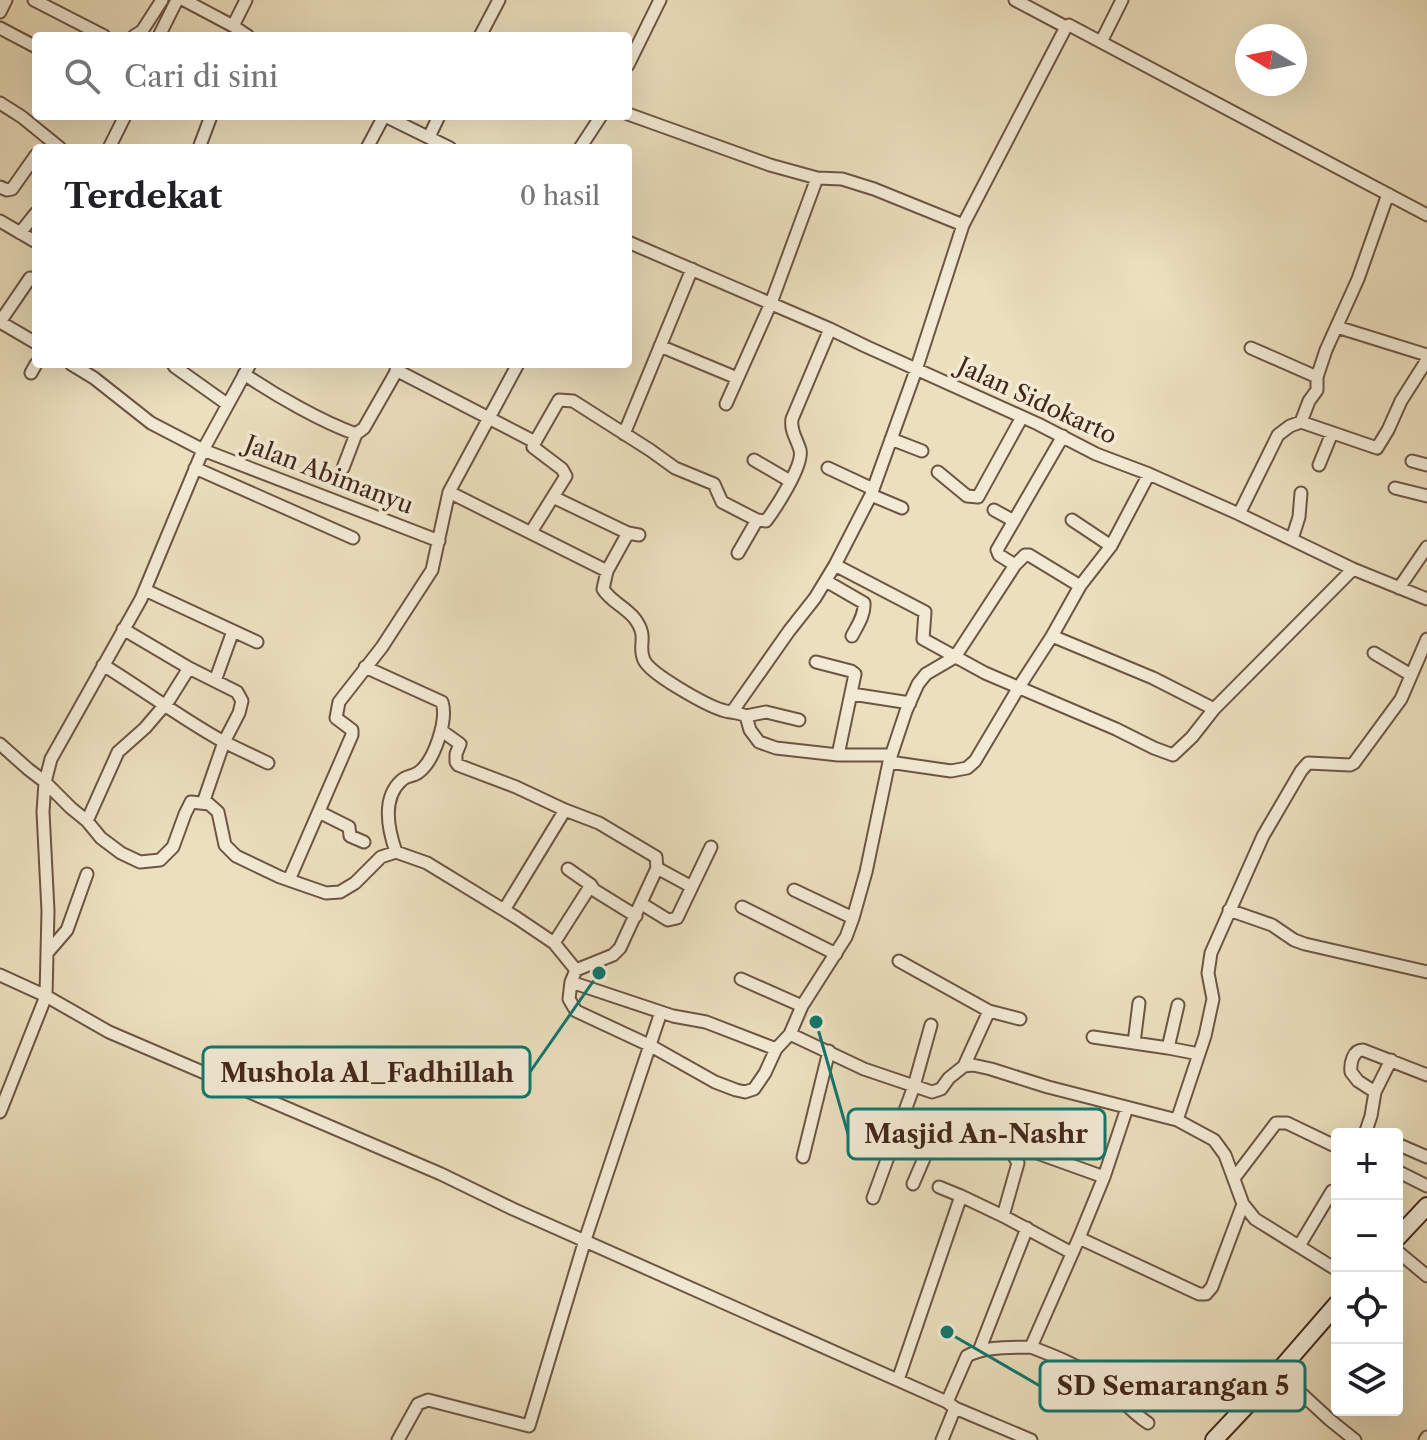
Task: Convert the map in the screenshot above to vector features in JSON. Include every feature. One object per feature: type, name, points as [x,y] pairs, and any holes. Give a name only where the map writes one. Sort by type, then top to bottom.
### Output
[{"type":"main road","points":[[1403,1231],[1427,1206]]},
{"type":"main road","points":[[1214,1440],[1331,1311]]},
{"type":"street","points":[[0,12],[6,0]]},
{"type":"street","points":[[34,0],[96,32]]},
{"type":"street","points":[[140,32],[162,0]]},
{"type":"street","points":[[161,32],[177,0]]},
{"type":"street","points":[[184,0],[239,32]]},
{"type":"street","points":[[241,32],[246,0]]},
{"type":"street","points":[[482,32],[499,0]]},
{"type":"street","points":[[632,57],[660,0]]},
{"type":"street","points":[[1015,0],[1066,27],[1069,25],[1427,215]]},
{"type":"street","points":[[1101,42],[1122,0]]},
{"type":"street","points":[[732,712],[826,581],[872,492],[963,225],[1066,27]]},
{"type":"street","points":[[0,28],[32,45]]},
{"type":"street","points":[[0,103],[22,117],[44,143]]},
{"type":"street","points":[[632,115],[770,165],[817,178],[842,179],[874,189],[963,225]]},
{"type":"street","points":[[111,144],[123,120]]},
{"type":"street","points":[[200,144],[210,120]]},
{"type":"street","points":[[369,144],[382,120]]},
{"type":"street","points":[[393,120],[442,144]]},
{"type":"street","points":[[429,137],[437,120]]},
{"type":"street","points":[[583,144],[598,120]]},
{"type":"street","points":[[0,187],[12,189],[32,161]]},
{"type":"street","points":[[726,404],[771,303],[817,178]]},
{"type":"street","points":[[1301,422],[1317,390],[1317,377],[1358,279],[1388,194]]},
{"type":"street","points":[[20,233],[32,218]]},
{"type":"street","points":[[0,221],[32,240]]},
{"type":"street","name":"Jalan Sidokarto","points":[[632,244],[830,329],[1096,454],[1149,474],[1353,569],[1427,599]]},
{"type":"street","points":[[624,434],[692,269]]},
{"type":"street","points":[[30,278],[0,322],[32,341]]},
{"type":"street","points":[[1239,514],[1278,435],[1301,422],[1377,448],[1401,401],[1423,373],[1427,357],[1337,327]]},
{"type":"street","points":[[531,532],[566,476],[535,450],[535,442],[559,400],[566,399],[675,468],[714,484],[722,502],[757,520],[768,519],[801,462],[791,426],[792,419],[830,329]]},
{"type":"street","points":[[660,346],[737,378]]},
{"type":"street","points":[[1251,348],[1317,377]]},
{"type":"street","name":"Jalan Abimanyu","points":[[78,368],[151,423],[203,450],[439,541]]},
{"type":"street","points":[[176,368],[227,404]]},
{"type":"street","points":[[343,468],[356,434],[364,428],[397,368]]},
{"type":"street","points":[[400,368],[535,442]]},
{"type":"street","points":[[289,880],[352,735],[349,727],[338,721],[336,711],[339,702],[382,647],[432,570],[449,492],[516,368]]},
{"type":"street","points":[[0,1112],[46,996],[48,911],[43,812],[45,782],[51,759],[145,590],[195,468],[227,404],[247,369],[300,406],[356,434]]},
{"type":"street","points":[[938,472],[967,496],[978,497],[1022,417]]},
{"type":"street","points":[[1319,465],[1332,433]]},
{"type":"street","points":[[1015,565],[999,555],[997,550],[1063,436]]},
{"type":"street","points":[[891,439],[922,451]]},
{"type":"street","points":[[754,460],[790,481]]},
{"type":"street","points":[[1412,461],[1427,465]]},
{"type":"street","points":[[195,468],[353,538]]},
{"type":"street","points":[[828,468],[902,508]]},
{"type":"street","points":[[746,716],[750,730],[759,742],[776,748],[890,759],[951,771],[967,768],[975,761],[1080,586],[1111,546],[1149,474]]},
{"type":"street","points":[[1395,488],[1427,496]]},
{"type":"street","points":[[449,492],[607,571]]},
{"type":"street","points":[[1292,539],[1299,517],[1301,493]]},
{"type":"street","points":[[553,497],[634,534],[607,571],[603,589],[633,617],[643,633],[642,657],[651,670],[724,711],[746,716],[766,712],[799,720]]},
{"type":"street","points":[[994,510],[1014,521]]},
{"type":"street","points":[[738,553],[757,520]]},
{"type":"street","points":[[1072,520],[1111,546]]},
{"type":"street","points":[[1399,588],[1427,547]]},
{"type":"street","points":[[442,731],[460,744],[456,754],[458,765],[599,823],[656,857],[657,868],[642,904],[616,953],[576,970],[569,999],[576,1011],[651,1046],[715,1082],[745,1092],[754,1089],[760,1082],[776,1049],[790,1034],[802,1006],[846,937],[865,878],[890,759],[922,678],[955,657],[1021,558],[1029,555],[1080,586]]},
{"type":"street","points":[[835,565],[925,612],[923,639],[955,657],[1173,755],[1214,709],[1353,569]]},
{"type":"street","points":[[826,581],[864,603],[852,636]]},
{"type":"street","points":[[145,590],[257,642]]},
{"type":"street","points":[[123,629],[237,692],[242,701],[203,803]]},
{"type":"street","points":[[215,681],[233,631]]},
{"type":"street","points":[[1052,636],[1153,678],[1214,709]]},
{"type":"street","points":[[1177,1120],[1205,1036],[1213,999],[1208,973],[1211,953],[1263,836],[1308,763],[1354,763],[1401,699],[1427,639]]},
{"type":"street","points":[[1374,653],[1411,675]]},
{"type":"street","points":[[816,662],[855,674],[838,755]]},
{"type":"street","points":[[103,665],[224,742],[268,763]]},
{"type":"street","points":[[365,667],[442,702],[444,709],[442,731],[422,769],[405,776],[395,786],[388,805],[396,852]]},
{"type":"street","points":[[87,821],[118,752],[164,706],[189,668]]},
{"type":"street","points":[[852,694],[910,703]]},
{"type":"street","points":[[0,744],[87,821],[101,838],[140,862],[160,860],[173,847],[191,802],[209,804],[218,812],[225,845],[236,856],[289,880],[326,893],[340,892],[355,883],[381,857],[396,852],[427,863],[504,910],[554,943],[576,970]]},
{"type":"street","points":[[504,910],[565,810]]},
{"type":"street","points":[[319,812],[345,824],[349,827],[350,836],[364,842]]},
{"type":"street","points":[[642,904],[668,920],[677,918],[711,847]]},
{"type":"street","points":[[657,868],[692,887]]},
{"type":"street","points":[[568,869],[594,890],[636,916]]},
{"type":"street","points":[[48,952],[67,930],[87,874]]},
{"type":"street","points":[[554,943],[591,885]]},
{"type":"street","points":[[794,890],[853,918]]},
{"type":"street","points":[[742,907],[836,954]]},
{"type":"street","points":[[1229,910],[1272,925],[1305,944],[1427,972]]},
{"type":"street","points":[[899,961],[989,1011],[1020,1019]]},
{"type":"street","points":[[0,975],[46,996],[109,1032],[441,1174],[1031,1440]]},
{"type":"street","points":[[741,979],[802,1006]]},
{"type":"street","points":[[571,982],[678,1018],[701,1020],[776,1049]]},
{"type":"street","points":[[1134,1043],[1139,1003]]},
{"type":"street","points":[[1168,1048],[1178,1005]]},
{"type":"street","points":[[790,1034],[864,1069],[936,1092],[964,1066],[989,1011]]},
{"type":"street","points":[[523,1440],[661,1012]]},
{"type":"street","points":[[873,1198],[901,1125],[931,1025]]},
{"type":"street","points":[[1093,1037],[1199,1054]]},
{"type":"street","points":[[1375,1092],[1358,1081],[1350,1070],[1358,1050],[1427,1075]]},
{"type":"street","points":[[803,1157],[829,1051]]},
{"type":"street","points":[[1370,1128],[1375,1092],[1391,1060]]},
{"type":"street","points":[[964,1066],[991,1069],[1177,1120],[1214,1140],[1235,1177],[1243,1204],[1255,1219],[1331,1266]]},
{"type":"street","points":[[1031,1347],[1104,1177],[1127,1108]]},
{"type":"street","points":[[963,1145],[975,1124],[981,1120],[1002,1120]]},
{"type":"street","points":[[1235,1177],[1276,1123],[1287,1123],[1331,1144]]},
{"type":"street","points":[[901,1125],[947,1149],[982,1139],[1012,1153],[1018,1163],[1003,1216]]},
{"type":"street","points":[[913,1184],[931,1142]]},
{"type":"street","points":[[1403,1147],[1427,1157]]},
{"type":"street","points":[[1040,1154],[1104,1177]]},
{"type":"street","points":[[1403,1174],[1427,1186]]},
{"type":"street","points":[[939,1187],[1003,1216],[1072,1253]]},
{"type":"street","points":[[898,1380],[961,1196]]},
{"type":"street","points":[[1299,1246],[1331,1196]]},
{"type":"street","points":[[1079,1238],[1199,1294],[1206,1294],[1212,1287],[1243,1204]]},
{"type":"street","points":[[979,1351],[1027,1228]]},
{"type":"street","points":[[1403,1256],[1427,1276]]},
{"type":"street","points":[[942,1440],[967,1356],[993,1348],[1031,1347],[1070,1362],[1104,1384],[1148,1423]]},
{"type":"street","points":[[1278,1372],[1355,1440]]},
{"type":"street","points":[[398,1440],[418,1404],[424,1400],[529,1426]]},
{"type":"place","name":"Mushola Al_Fadhillah","points":[[599,973]]},
{"type":"place","name":"Masjid An-Nashr","points":[[816,1022]]},
{"type":"place","name":"SD Semarangan 5","points":[[947,1332]]}]
